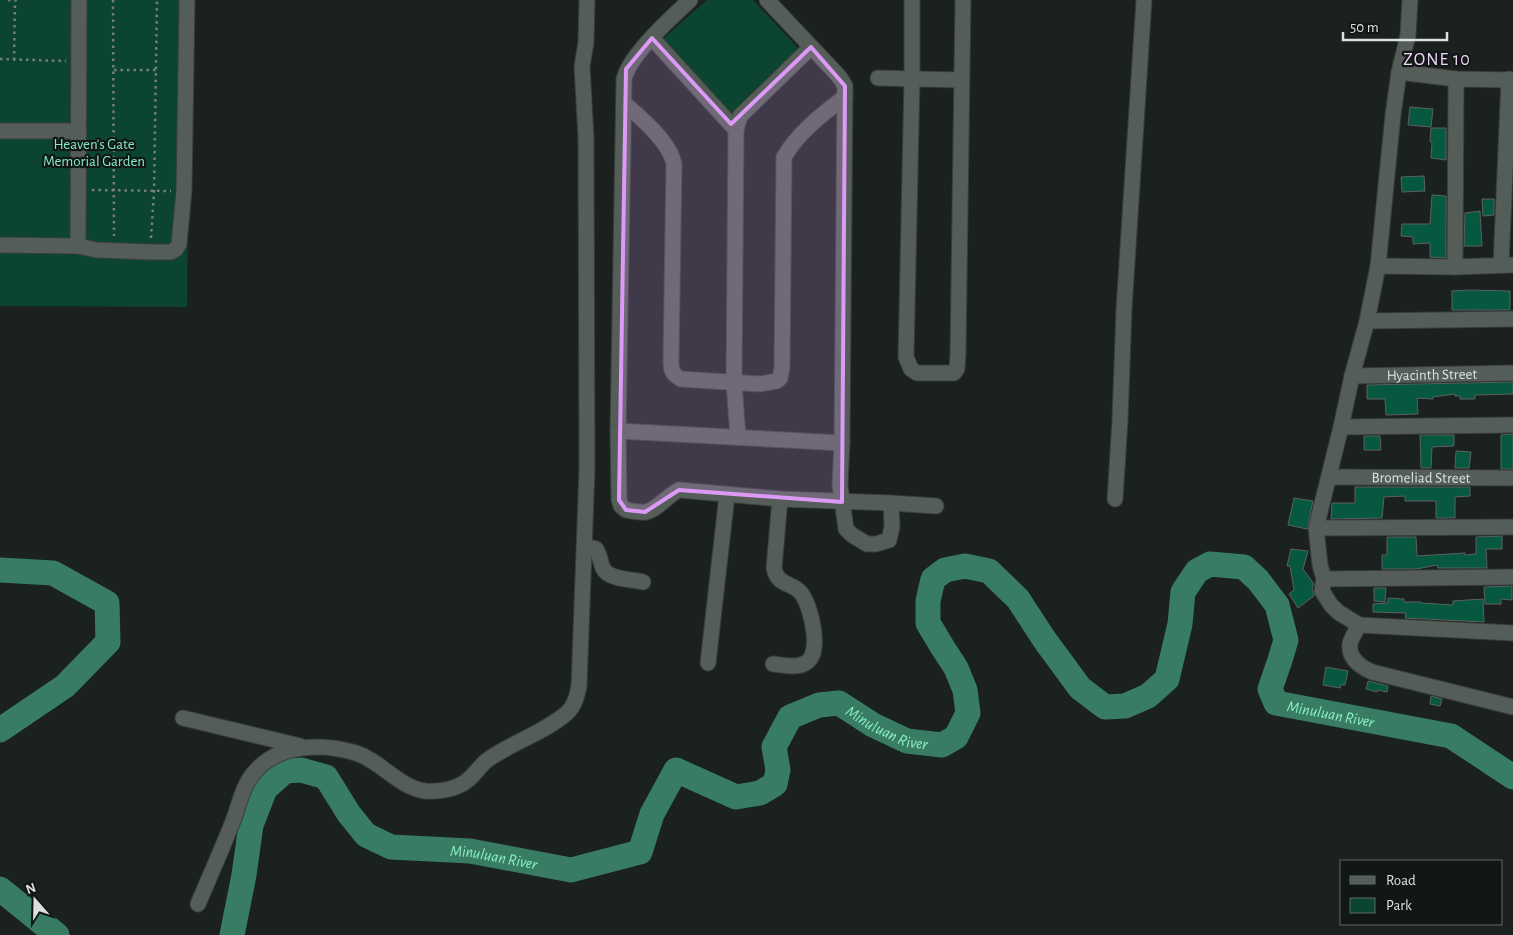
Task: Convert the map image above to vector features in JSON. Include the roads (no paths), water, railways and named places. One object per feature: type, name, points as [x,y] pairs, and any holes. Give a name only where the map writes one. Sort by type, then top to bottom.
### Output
[{"type":"street","points":[[78,246],[79,0]]},
{"type":"street","points":[[0,245],[78,246],[114,251],[150,252],[171,252],[176,249],[179,244],[184,191],[187,0]]},
{"type":"street","points":[[183,718],[301,747],[340,749],[358,754],[411,786],[426,791],[459,786],[469,780],[488,760],[548,726],[568,712],[576,701],[579,686],[587,470],[586,138],[582,66],[586,43],[587,0]]},
{"type":"street","points":[[690,0],[652,38],[626,69],[624,79],[618,431],[620,500],[622,506],[626,510],[645,512],[652,509],[671,493],[679,490],[780,499],[936,506]]},
{"type":"street","points":[[767,0],[841,79],[845,86],[840,486],[846,529],[860,541],[867,544],[876,544],[889,540],[892,527],[891,503]]},
{"type":"street","points":[[912,0],[906,357],[911,369],[917,373],[954,373],[957,369],[963,0]]},
{"type":"street","points":[[1115,499],[1124,309],[1144,0]]},
{"type":"street","points":[[1410,0],[1408,35],[1399,72],[1393,115],[1378,266],[1367,321],[1316,528],[1320,565],[1324,578],[1322,591],[1338,612],[1359,625],[1513,633]]},
{"type":"street","points":[[652,38],[736,130]]},
{"type":"street","points":[[738,437],[734,382],[736,130],[740,116],[811,47]]},
{"type":"street","points":[[1378,266],[1456,267],[1507,265],[1511,80],[1456,78],[1399,72]]},
{"type":"street","points":[[878,78],[962,80]]},
{"type":"street","points":[[1456,78],[1456,267]]},
{"type":"street","points":[[624,103],[662,141],[673,158],[671,370],[673,375],[681,379],[760,384],[777,381],[780,378],[782,368],[782,197],[784,157],[794,143],[822,114],[845,98]]},
{"type":"street","points":[[0,131],[79,131]]},
{"type":"street","points":[[1367,321],[1513,319]]},
{"type":"street","name":"Hyacinth Street","points":[[1352,376],[1513,373]]},
{"type":"street","points":[[1341,427],[1513,425]]},
{"type":"street","points":[[618,431],[842,443]]},
{"type":"street","name":"Bromeliad Street","points":[[1329,477],[1513,478]]},
{"type":"street","points":[[708,663],[726,495]]},
{"type":"street","points":[[773,664],[802,665],[808,662],[814,655],[813,624],[808,607],[802,594],[795,588],[783,583],[776,575],[774,568],[780,499]]},
{"type":"street","points":[[1316,528],[1513,527]]},
{"type":"street","points":[[585,546],[596,549],[606,573],[643,582]]},
{"type":"street","points":[[1324,578],[1513,577]]},
{"type":"street","points":[[1359,625],[1350,645],[1356,663],[1363,668],[1372,672],[1513,707]]},
{"type":"street","points":[[198,904],[234,820],[242,793],[250,778],[262,765],[276,755],[301,747]]},
{"type":"waterway","name":"Minuluan River","points":[[232,935],[244,875],[251,825],[265,789],[285,771],[301,770],[326,777],[349,814],[366,835],[391,847],[470,851],[571,870],[640,852],[652,814],[676,770],[736,797],[760,793],[775,784],[778,770],[774,747],[790,717],[819,705],[839,703],[873,725],[907,741],[942,745],[956,737],[968,713],[965,690],[956,668],[928,623],[928,601],[933,579],[945,570],[965,566],[989,571],[1018,599],[1044,639],[1080,688],[1105,707],[1125,706],[1148,696],[1167,679],[1180,624],[1183,592],[1197,571],[1210,564],[1244,567],[1258,580],[1277,605],[1286,640],[1270,689],[1276,703],[1451,736],[1513,777]]},
{"type":"waterway","name":"Minuluan River","points":[[0,570],[53,573],[107,603],[108,642],[65,686],[0,730]]},
{"type":"waterway","name":"Minuluan River","points":[[0,889],[57,935]]},
{"type":"district","name":"ZONE 10","points":[[1437,59]]},
{"type":"park label","name":"Heaven's Gate Memorial Garden","points":[[94,152]]}]
